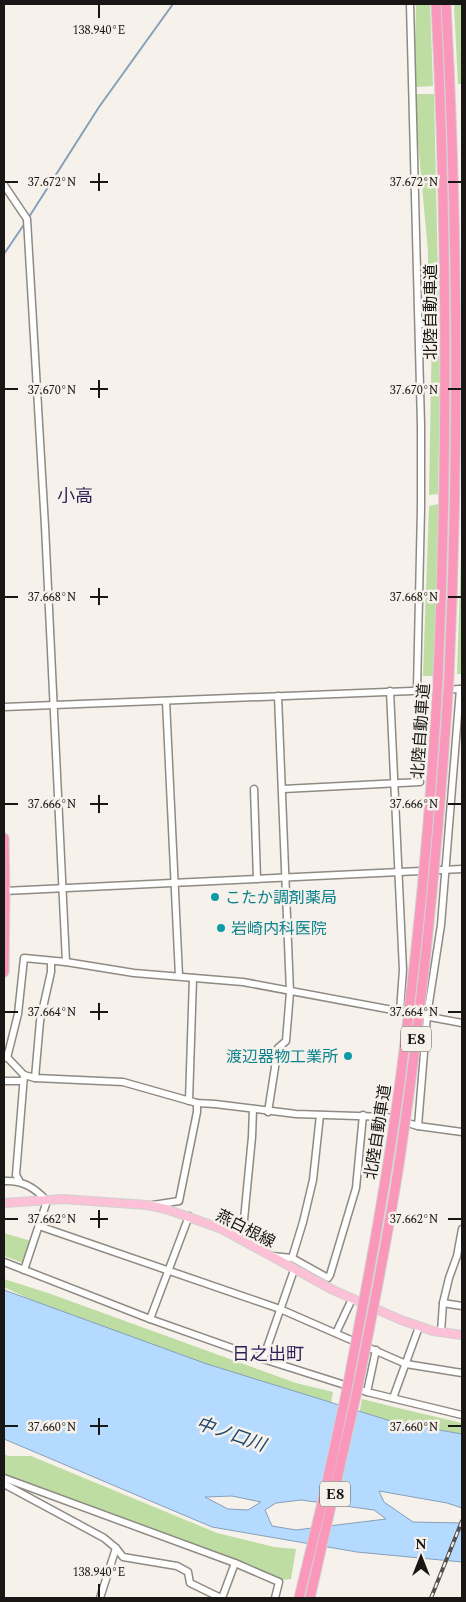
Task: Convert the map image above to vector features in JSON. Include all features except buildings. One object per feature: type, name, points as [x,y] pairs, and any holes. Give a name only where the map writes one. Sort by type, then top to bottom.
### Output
[{"type":"highway","name":"北陸自動車道","points":[[299,1598],[346,1394],[374,1244],[402,1067],[429,820],[438,678],[444,517],[446,367],[443,189],[436,4]]},
{"type":"highway","name":"北陸自動車道","points":[[311,1594],[356,1396],[400,1152],[432,896],[449,678],[455,529],[457,367],[454,179],[446,4]]},
{"type":"highway","points":[[4,838],[4,972]]},
{"type":"main road","name":"燕白根線","points":[[4,1203],[63,1199],[147,1206],[189,1216],[222,1229],[294,1270],[352,1299],[419,1327],[462,1335]]},
{"type":"street","points":[[410,4],[420,324],[421,508],[417,689]]},
{"type":"street","points":[[4,185],[27,219],[40,426],[66,962]]},
{"type":"street","points":[[420,324],[433,324]]},
{"type":"street","points":[[4,708],[417,689],[461,689],[441,925],[427,1016],[418,1126]]},
{"type":"street","points":[[390,691],[403,985],[400,1011]]},
{"type":"street","points":[[268,1112],[278,1048],[286,1041],[290,992],[278,696]]},
{"type":"street","points":[[166,701],[179,976]]},
{"type":"street","points":[[283,789],[420,782]]},
{"type":"street","points":[[254,789],[257,879]]},
{"type":"street","points":[[4,891],[462,869]]},
{"type":"street","points":[[24,1270],[47,1201],[40,1193],[19,1180],[16,1175],[23,1078],[6,1056],[18,1014],[24,958],[66,962],[134,973],[243,982],[462,1022]]},
{"type":"street","points":[[35,1078],[40,1020],[51,972],[51,962]]},
{"type":"street","points":[[189,1101],[193,978]]},
{"type":"street","points":[[4,1081],[35,1078],[123,1082],[197,1103],[268,1112],[386,1117],[418,1126],[462,1132]]},
{"type":"street","points":[[147,1206],[180,1201],[197,1112],[197,1103]]},
{"type":"street","points":[[253,1109],[243,1230],[259,1249]]},
{"type":"street","points":[[292,1258],[304,1222],[313,1180],[320,1115]]},
{"type":"street","points":[[271,1256],[292,1258],[328,1278],[330,1275],[356,1188],[364,1115]]},
{"type":"street","points":[[4,1181],[19,1180]]},
{"type":"street","points":[[150,1319],[189,1216]]},
{"type":"street","points":[[39,1226],[280,1309],[406,1364],[462,1373]]},
{"type":"street","points":[[441,1332],[443,1303],[457,1256],[462,1229]]},
{"type":"street","points":[[4,1262],[150,1319],[263,1360],[367,1392],[462,1415]]},
{"type":"street","points":[[263,1360],[294,1270]]},
{"type":"street","points":[[336,1332],[352,1299]]},
{"type":"street","points":[[443,1303],[462,1306]]},
{"type":"street","points":[[393,1398],[419,1327]]},
{"type":"street","points":[[367,1392],[376,1350]]},
{"type":"street","points":[[4,1478],[235,1562],[280,1582],[275,1598]]},
{"type":"street","points":[[4,1484],[104,1538],[116,1548],[123,1558],[177,1566],[188,1572],[190,1583],[222,1598],[235,1562]]},
{"type":"street","points":[[100,1598],[116,1548]]},
{"type":"green space","points":[[416,4],[430,4],[433,86],[414,87]]},
{"type":"green space","points":[[454,4],[462,4],[462,84],[458,84]]},
{"type":"green space","points":[[416,94],[434,94],[439,321],[434,321],[431,318],[428,295],[428,252],[414,98]]},
{"type":"green space","points":[[432,327],[439,327],[440,385],[438,494],[429,495]]},
{"type":"green space","points":[[439,504],[433,676],[423,676],[429,506]]},
{"type":"green space","points":[[462,526],[462,674],[457,674]]},
{"type":"green space","points":[[4,1233],[31,1241],[23,1263],[4,1256]]},
{"type":"green space","points":[[4,1279],[48,1293],[296,1383],[333,1392],[330,1408],[54,1311],[4,1287]]},
{"type":"green space","points":[[362,1399],[462,1423],[462,1439],[359,1416]]},
{"type":"green space","points":[[4,1454],[8,1456],[31,1456],[217,1533],[274,1547],[296,1549],[291,1579],[283,1580],[222,1554],[4,1474]]},
{"type":"water","name":"中ノ口川","points":[[4,1290],[207,1364],[394,1422],[462,1434],[462,1508],[447,1503],[379,1491],[384,1502],[413,1522],[462,1523],[462,1562],[357,1552],[212,1527],[4,1439]],"holes":[[[232,1496],[261,1502],[248,1510],[228,1509],[205,1497]],[[301,1500],[374,1510],[386,1519],[296,1530],[272,1526],[265,1510],[276,1503]]]},
{"type":"waterway","points":[[29,217],[99,107],[173,4]]},
{"type":"waterway","points":[[4,254],[25,223]]},
{"type":"tunnel","points":[[433,324],[462,323]]},
{"type":"railway","points":[[431,1598],[462,1521]]},
{"type":"place","name":"こたか調剤薬局","points":[[215,897]]},
{"type":"place","name":"岩崎内科医院","points":[[221,928]]},
{"type":"place","name":"渡辺器物工業所","points":[[348,1056]]},
{"type":"district","name":"小高","points":[[75,496]]},
{"type":"district","name":"日之出町","points":[[268,1354]]}]
